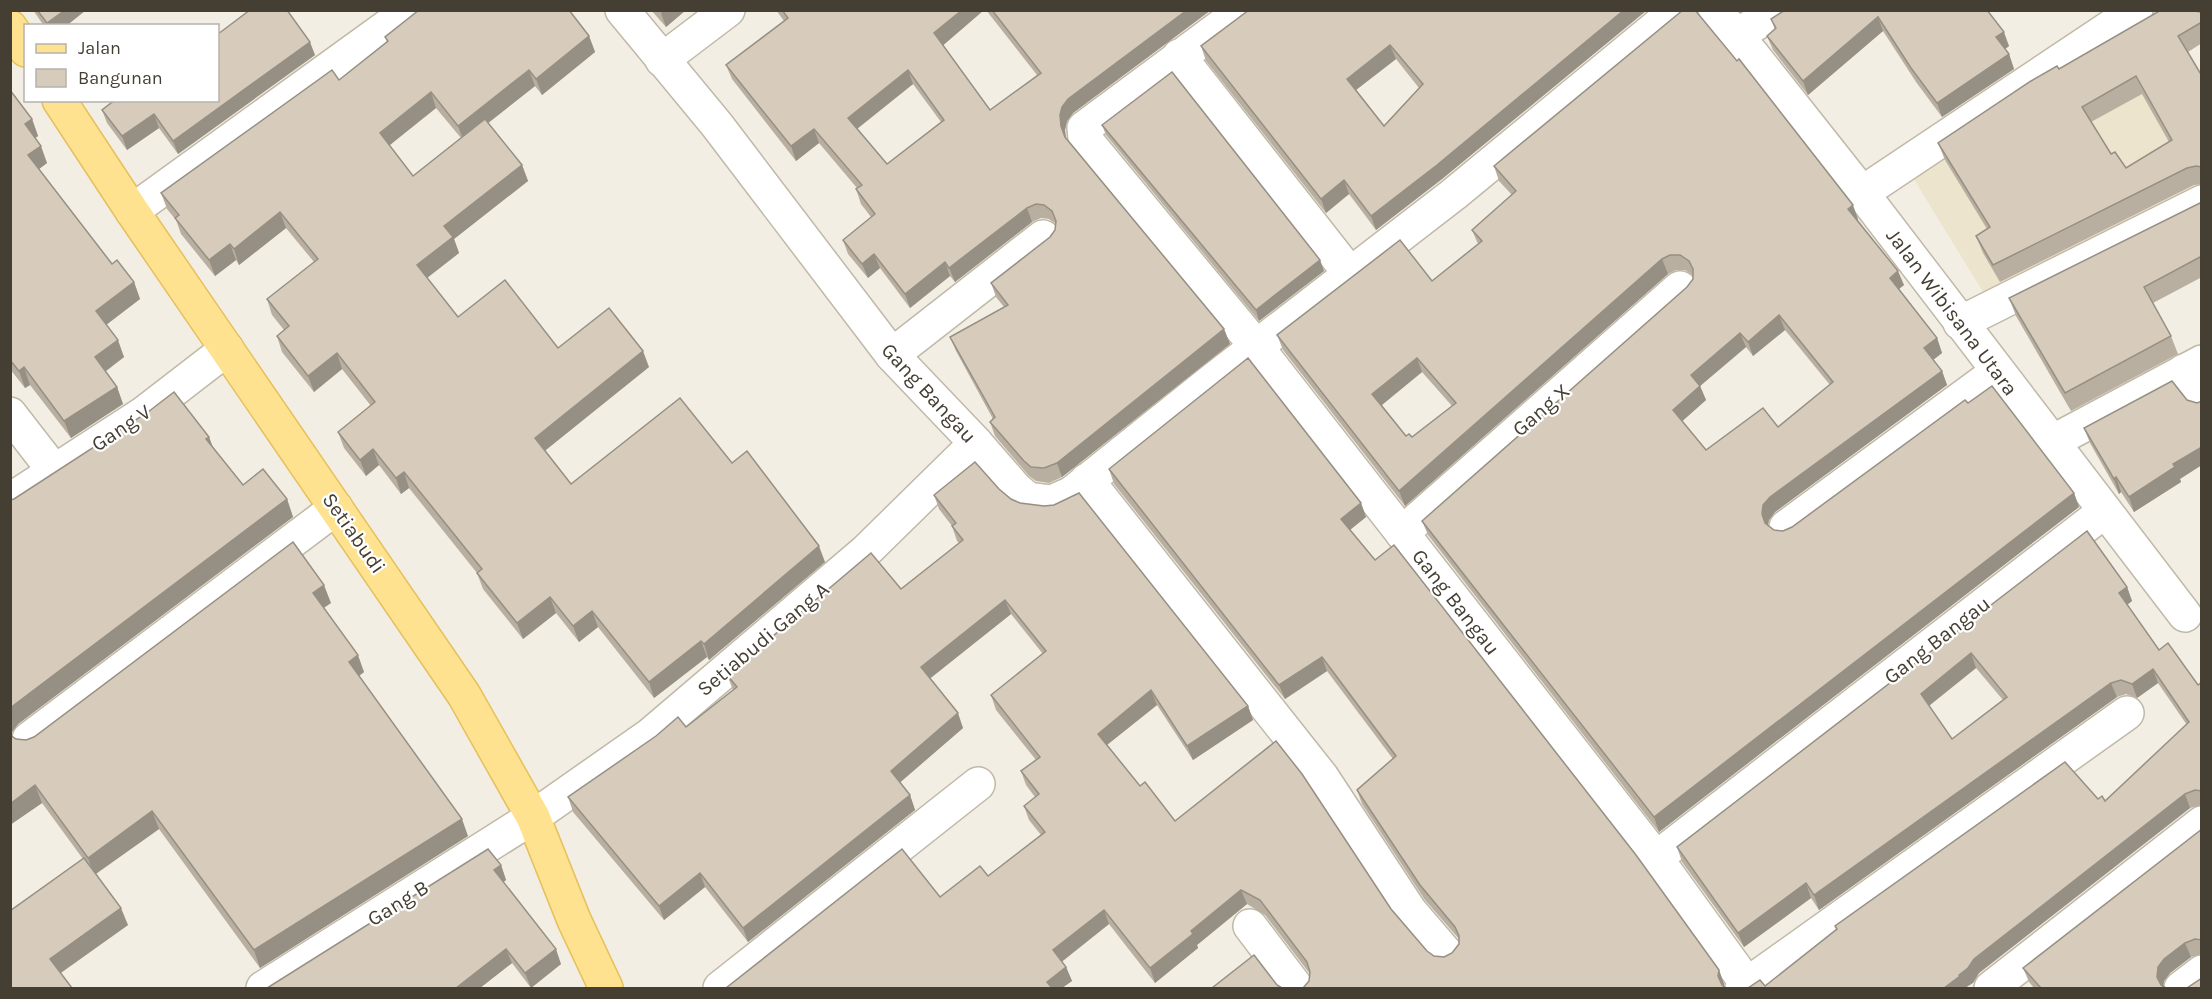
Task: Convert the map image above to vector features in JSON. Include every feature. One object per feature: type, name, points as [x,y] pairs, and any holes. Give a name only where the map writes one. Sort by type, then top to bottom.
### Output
[{"type":"main road","points":[[10,27],[24,47]]},
{"type":"main road","name":"Setiabudi","points":[[60,102],[132,211],[464,694],[533,817],[574,921],[606,988]]},
{"type":"street","points":[[132,211],[410,10]]},
{"type":"street","points":[[622,10],[662,60],[728,10]]},
{"type":"street","name":"Gang Bangau","points":[[1243,10],[1084,128],[1085,139],[1256,346],[1656,858],[1744,986],[2127,713]]},
{"type":"street","points":[[1256,346],[1464,186],[1677,10]]},
{"type":"street","name":"Jalan Wibisana Utara","points":[[1715,10],[1862,193],[2185,615]]},
{"type":"street","points":[[1737,35],[1779,10]]},
{"type":"street","points":[[1862,193],[2136,10]]},
{"type":"street","points":[[1179,56],[1351,275]]},
{"type":"street","name":"Gang Bangau","points":[[662,60],[717,125],[892,356],[976,442],[1016,489],[1028,499],[1052,502],[1072,493],[1256,346]]},
{"type":"street","points":[[1960,323],[2202,202]]},
{"type":"street","points":[[892,356],[1043,237]]},
{"type":"street","name":"Gang X","points":[[1402,533],[1680,288]]},
{"type":"street","name":"Gang V","points":[[10,500],[144,413],[227,350]]},
{"type":"street","points":[[2052,442],[2193,366],[2202,399]]},
{"type":"street","points":[[1786,527],[1997,372]]},
{"type":"street","points":[[10,414],[55,472]]},
{"type":"street","name":"Setiabudi Gang A","points":[[533,817],[650,735],[866,551],[976,442]]},
{"type":"street","points":[[1087,480],[1322,777],[1410,911],[1446,952]]},
{"type":"street","points":[[29,739],[336,508]]},
{"type":"street","name":"Gang Bangau","points":[[1656,858],[2104,511]]},
{"type":"street","points":[[720,988],[978,784]]},
{"type":"street","name":"Gang B","points":[[263,988],[533,817]]},
{"type":"street","points":[[1991,988],[2202,823]]},
{"type":"street","points":[[1250,926],[1297,988]]},
{"type":"street","points":[[2181,988],[2202,972]]},
{"type":"shaded area","points":[[2167,15],[2201,73],[2201,201],[1994,310],[1907,168]]},
{"type":"building","points":[[37,10],[65,10],[47,23]]},
{"type":"building","points":[[250,10],[287,10],[310,42],[173,141],[154,114],[122,136],[102,110],[112,102],[219,102],[219,33]]},
{"type":"building","points":[[419,10],[569,10],[589,36],[536,79],[529,70],[458,126],[431,92],[380,133],[413,176],[485,119],[522,165],[444,226],[453,237],[417,265],[458,317],[505,280],[558,348],[609,308],[643,351],[535,438],[571,484],[680,398],[732,463],[747,451],[819,546],[704,644],[701,641],[649,682],[592,611],[573,626],[550,597],[517,623],[477,573],[482,569],[404,472],[396,478],[373,449],[360,460],[338,432],[375,402],[337,353],[308,376],[277,336],[289,326],[267,299],[318,259],[280,212],[234,249],[230,244],[209,260],[175,218],[179,215],[161,193],[332,70],[339,80],[388,41],[385,37]]},
{"type":"building","points":[[782,10],[962,10],[934,33],[990,110],[1041,73],[992,10],[1187,10],[1068,99],[1062,107],[1061,126],[1065,137],[1224,329],[1057,463],[1044,468],[1031,467],[990,422],[995,417],[950,337],[1008,305],[991,283],[1050,237],[1055,230],[1056,221],[1052,211],[1044,205],[1036,204],[1027,208],[949,268],[945,262],[905,294],[874,254],[862,264],[843,240],[875,214],[856,189],[862,185],[814,129],[791,146],[726,65],[788,18]],"holes":[[[908,70],[944,120],[887,164],[848,118]]]},
{"type":"building","points":[[1249,10],[1624,10],[1437,165],[1371,216],[1344,180],[1321,199],[1201,46]],"holes":[[[1390,45],[1423,84],[1384,126],[1347,79]]]},
{"type":"building","points":[[1683,10],[1695,10],[1737,61],[1739,59],[1853,205],[1848,209],[1898,271],[1890,278],[1937,338],[1924,348],[1942,371],[1770,497],[1763,505],[1762,514],[1765,523],[1774,530],[1783,531],[1792,527],[1965,400],[1968,403],[1992,386],[2074,493],[1654,817],[1422,521],[1687,287],[1693,279],[1693,269],[1689,261],[1680,255],[1670,255],[1662,259],[1399,491],[1277,335],[1400,240],[1432,281],[1482,241],[1472,230],[1516,191],[1494,166]],"holes":[[[1779,315],[1833,382],[1778,427],[1763,408],[1706,450],[1673,410],[1700,386],[1691,375],[1740,333],[1748,342]],[[1417,358],[1456,403],[1412,437],[1409,434],[1406,436],[1372,394]]]},
{"type":"building","points":[[1785,10],[1987,10],[2004,32],[1996,37],[2009,54],[1937,103],[1878,17],[1803,81],[1767,36],[1776,28],[1771,19]]},
{"type":"building","points":[[2161,10],[2202,11],[2202,22],[2178,36],[2202,76],[2202,167],[2187,168],[1993,265],[1976,236],[1990,227],[1938,143],[2031,81],[2057,66],[2059,69]],"holes":[[[2136,76],[2172,140],[2126,168],[2115,152],[2111,154],[2082,107]]]},
{"type":"building","points":[[1172,72],[1320,260],[1256,310],[1102,125]]},
{"type":"building","points":[[10,90],[32,119],[25,124],[41,146],[28,155],[112,264],[117,260],[134,282],[96,311],[118,340],[95,357],[117,387],[64,421],[24,367],[19,371],[10,360]]},
{"type":"building","points":[[2202,202],[2202,256],[2144,287],[2171,336],[2065,393],[2009,298]]},
{"type":"building","points":[[1248,358],[1361,503],[1341,519],[1375,560],[1394,545],[1636,855],[1719,970],[1718,976],[1726,988],[1303,988],[1309,981],[1310,972],[1307,962],[1260,900],[1241,890],[1191,931],[1193,934],[1150,968],[1104,910],[1053,950],[1066,967],[1047,982],[1052,988],[726,988],[902,849],[940,897],[980,866],[988,876],[1045,832],[1024,806],[1039,794],[1021,771],[1040,757],[991,695],[1046,651],[1005,600],[921,667],[958,713],[891,771],[910,795],[743,928],[700,873],[659,906],[568,797],[656,736],[678,717],[686,727],[737,687],[727,675],[871,553],[901,589],[963,540],[952,526],[956,523],[934,495],[975,462],[999,489],[1020,503],[1054,505],[1079,493],[1248,706],[1187,746],[1151,690],[1098,734],[1140,786],[1145,782],[1175,821],[1276,741],[1302,774],[1391,909],[1427,951],[1434,956],[1444,957],[1452,953],[1459,944],[1459,936],[1455,927],[1420,885],[1357,790],[1396,756],[1322,657],[1279,685],[1109,469]]},
{"type":"building","points":[[2172,381],[2187,400],[2197,403],[2202,401],[2202,447],[2173,464],[2175,467],[2129,497],[2116,477],[2114,479],[2084,428]]},
{"type":"building","points":[[174,392],[209,437],[206,439],[243,485],[263,469],[287,499],[10,708],[10,500],[148,412]]},
{"type":"building","points":[[2087,531],[2127,587],[2119,593],[2159,650],[2168,643],[2198,685],[2202,682],[2202,791],[2195,790],[2185,794],[1974,959],[1960,976],[1944,988],[1748,988],[1760,980],[1765,986],[1837,929],[1835,926],[2065,762],[2098,799],[2102,796],[2105,801],[2189,722],[2153,669],[2132,684],[2121,680],[2111,683],[1814,895],[1806,883],[1738,933],[1677,847]],"holes":[[[1971,653],[2007,697],[1952,739],[1921,694]]]},
{"type":"building","points":[[293,542],[324,585],[313,593],[358,655],[349,662],[462,819],[254,950],[152,811],[88,858],[35,785],[10,804],[10,735],[16,739],[26,740],[34,737]]},
{"type":"building","points":[[2202,829],[2202,940],[2195,939],[2185,943],[2164,959],[2158,967],[2157,977],[2161,985],[2166,988],[2041,988],[2023,968]]},
{"type":"building","points":[[488,849],[501,865],[494,870],[556,949],[525,973],[506,949],[456,988],[267,988]]},
{"type":"building","points":[[84,858],[121,908],[50,959],[72,988],[10,988],[10,911]]},
{"type":"building","points":[[1254,955],[1277,985],[1282,988],[1212,988]]},
{"type":"building","points":[[2202,978],[2202,988],[2187,988]]}]
